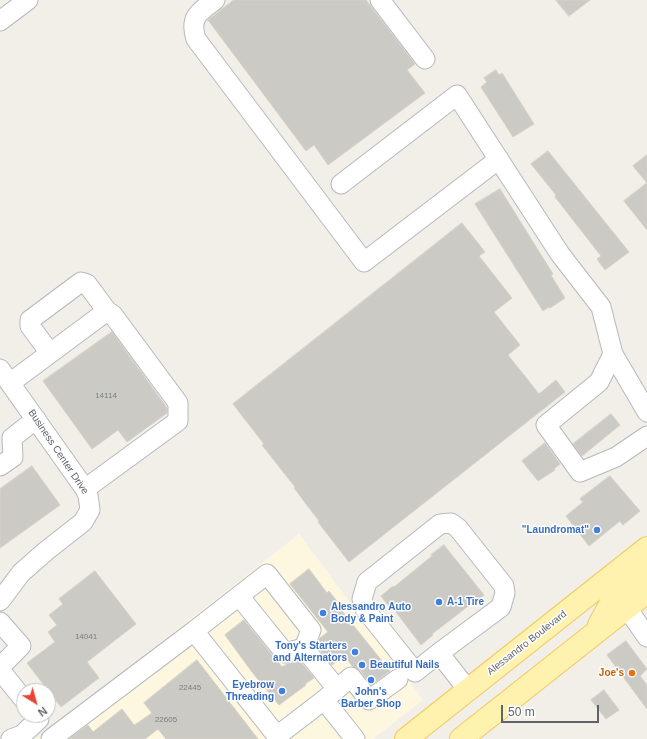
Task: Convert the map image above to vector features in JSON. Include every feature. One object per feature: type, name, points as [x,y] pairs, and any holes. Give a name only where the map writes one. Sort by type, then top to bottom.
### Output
[{"type":"main road","name":"Alessandro Boulevard","points":[[406,739],[647,548]]},
{"type":"main road","points":[[594,633],[613,599],[647,572]]},
{"type":"main road","points":[[461,739],[647,592]]},
{"type":"street","points":[[0,21],[28,0]]},
{"type":"street","points":[[215,0],[199,12],[194,19],[193,29],[196,39],[364,262],[499,159]]},
{"type":"street","points":[[380,0],[425,59]]},
{"type":"street","points":[[341,184],[457,96],[560,254],[601,307],[613,354],[647,412]]},
{"type":"street","points":[[50,353],[30,326],[30,320],[81,282],[87,284],[178,403],[178,421],[85,489]]},
{"type":"street","points":[[5,376],[50,353],[110,313]]},
{"type":"street","points":[[613,354],[599,382],[546,424],[580,472],[616,458],[647,436]]},
{"type":"street","name":"Business Center Drive","points":[[0,601],[21,573],[83,522],[90,510],[88,495],[85,489],[5,376]]},
{"type":"street","points":[[0,466],[13,457],[6,434],[36,420]]},
{"type":"street","points":[[451,523],[458,528],[504,586],[505,593],[501,607],[439,653],[416,672],[365,609],[362,599],[367,582],[440,524],[451,523]]},
{"type":"street","points":[[51,739],[267,574],[311,630],[304,648]]},
{"type":"street","points":[[239,596],[285,653],[304,648]]},
{"type":"street","points":[[627,608],[647,637]]},
{"type":"street","points":[[0,622],[21,646],[0,668],[16,689]]},
{"type":"street","points":[[194,631],[278,737],[351,677],[369,700],[398,679]]},
{"type":"street","points":[[304,648],[355,739]]},
{"type":"street","points":[[439,653],[468,690]]},
{"type":"street","points":[[0,726],[10,739],[22,735],[35,723]]},
{"type":"shaded area","points":[[299,534],[423,700],[373,739],[37,739]]},
{"type":"building","points":[[234,0],[366,0],[415,64],[407,70],[425,93],[328,165],[314,145],[306,151],[208,20]]},
{"type":"building","points":[[556,0],[590,0],[569,16]]},
{"type":"building","points":[[496,70],[499,75],[502,73],[534,124],[513,137],[481,87],[487,82],[484,78]]},
{"type":"building","points":[[548,151],[629,252],[605,270],[597,259],[601,256],[531,164]]},
{"type":"building","points":[[647,155],[647,183],[633,166]]},
{"type":"building","points":[[647,183],[647,230],[624,201]]},
{"type":"building","points":[[500,189],[553,274],[551,275],[565,298],[543,311],[475,204]]},
{"type":"building","points":[[462,223],[485,252],[479,256],[512,298],[494,312],[520,345],[508,355],[539,394],[556,380],[565,392],[349,562],[318,522],[319,521],[294,488],[295,487],[262,445],[264,444],[233,404]]},
{"type":"building","points":[[112,332],[167,408],[167,413],[127,442],[118,430],[92,449],[43,381]]},
{"type":"building","points":[[611,414],[620,425],[582,456],[573,444]]},
{"type":"building","points":[[545,443],[560,464],[554,469],[555,470],[538,481],[522,461]]},
{"type":"building","points":[[32,466],[60,505],[0,548],[0,489]]},
{"type":"building","points":[[610,476],[640,511],[623,525],[620,521],[589,546],[566,516],[583,502],[580,499]]},
{"type":"building","points":[[444,545],[484,595],[432,634],[433,635],[421,645],[393,608],[391,609],[381,596]]},
{"type":"building","points":[[309,569],[327,593],[329,591],[339,604],[337,605],[390,671],[371,685],[360,670],[353,667],[344,655],[332,665],[317,646],[320,638],[328,632],[290,584]]},
{"type":"building","points":[[95,571],[136,624],[87,662],[99,678],[61,707],[56,701],[56,683],[42,683],[27,663],[55,642],[48,632],[57,625],[49,615],[63,604],[59,599]]},
{"type":"building","points":[[244,620],[282,667],[287,664],[300,661],[314,678],[279,705],[252,672],[225,635]]},
{"type":"building","name":"Joe's","points":[[626,641],[647,669],[640,676],[647,685],[647,709],[607,655]]},
{"type":"building","points":[[197,660],[258,739],[166,739],[158,729],[145,739],[69,739],[88,725],[93,732],[122,709],[134,725],[136,724],[152,713],[144,703]]},
{"type":"building","points":[[604,690],[619,710],[606,719],[591,700]]},
{"type":"place","name":"\"Laundromat\"","points":[[597,530]]},
{"type":"place","name":"A-1 Tire","points":[[439,602]]},
{"type":"place","name":"Alessandro Auto Body & Paint","points":[[323,613]]},
{"type":"place","name":"Tony's Starters and Alternators","points":[[355,652]]},
{"type":"place","name":"Beautiful Nails","points":[[362,665]]},
{"type":"place","name":"Joe's","points":[[632,673]]},
{"type":"place","name":"John's Barber Shop","points":[[371,680]]},
{"type":"place","name":"Eyebrow Threading","points":[[282,691]]}]
